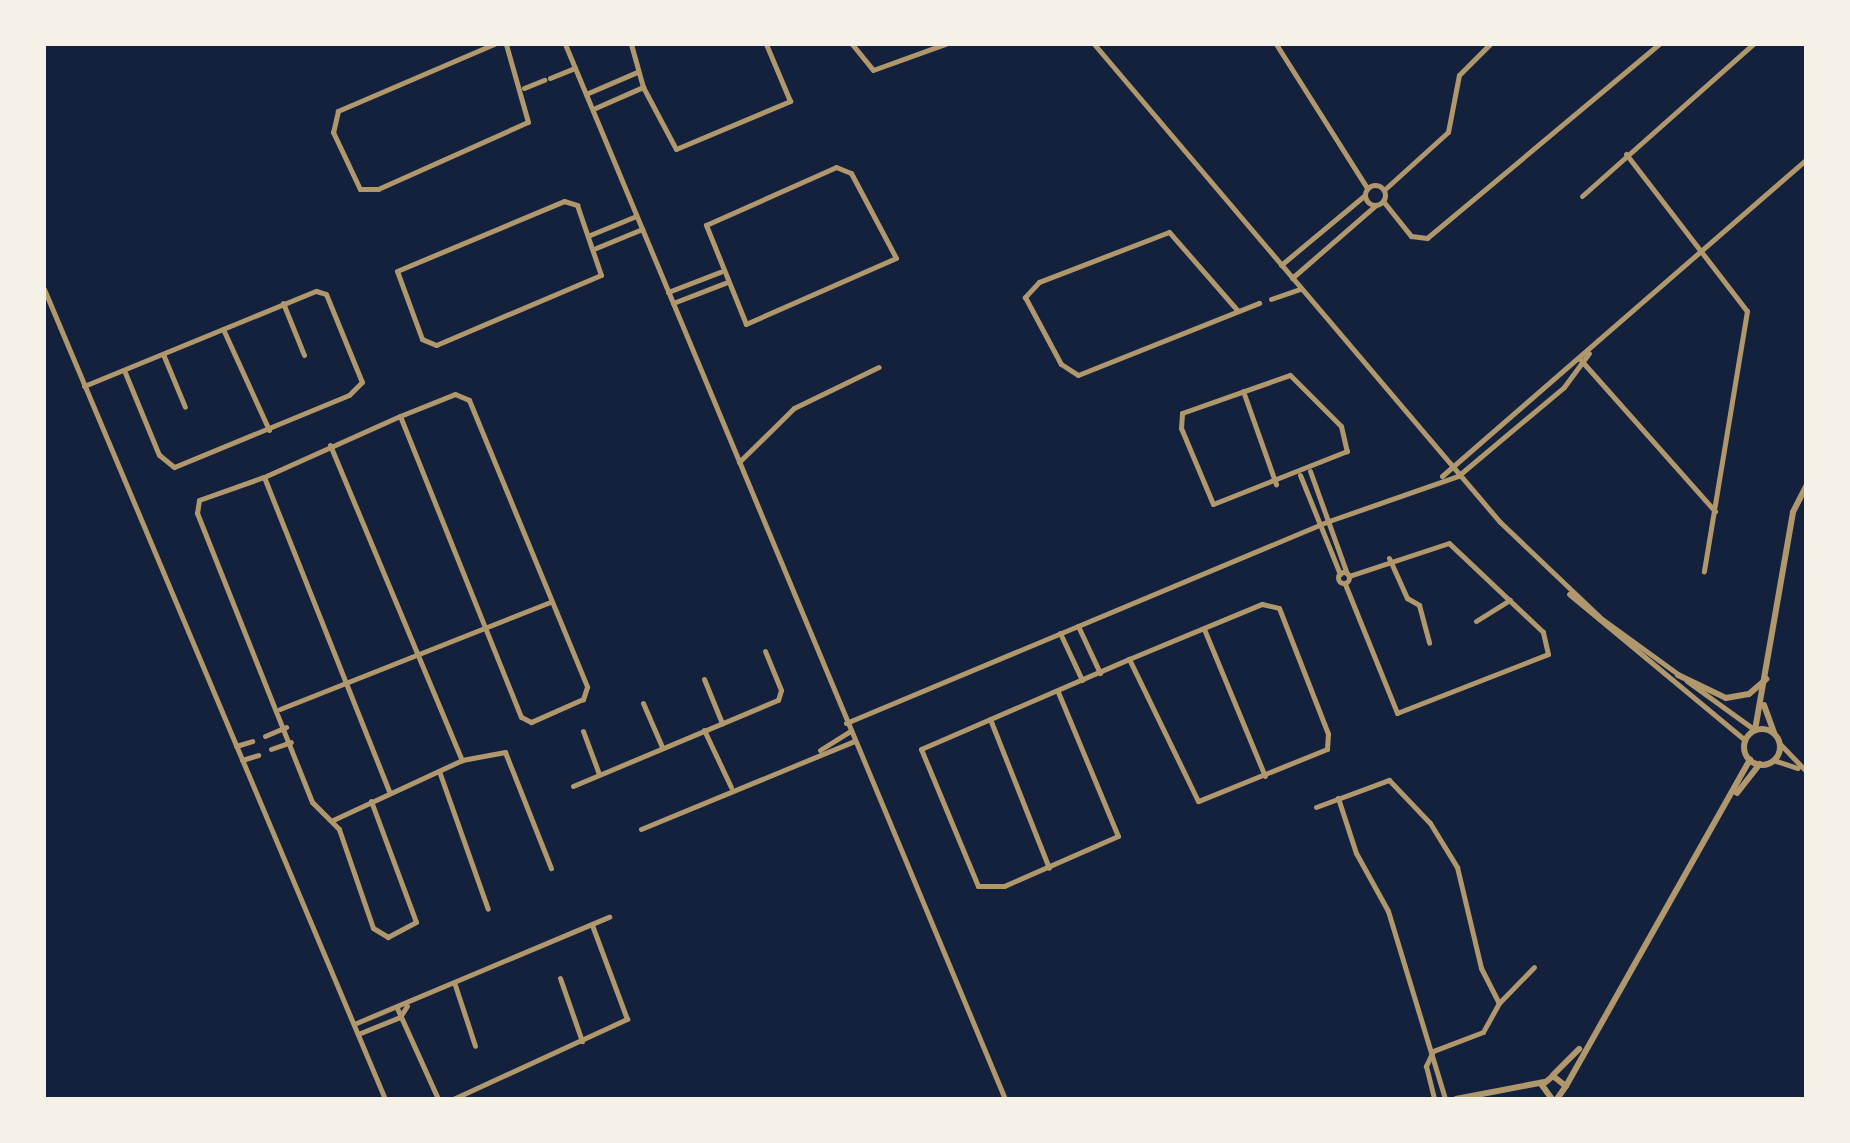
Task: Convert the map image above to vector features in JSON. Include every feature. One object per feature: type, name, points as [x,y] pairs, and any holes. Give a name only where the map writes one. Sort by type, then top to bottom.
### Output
[{"type":"street","points":[[494,44],[338,111],[333,132],[357,184],[378,189],[524,126],[531,115],[506,44]]},
{"type":"street","points":[[565,44],[1005,1099]]},
{"type":"street","points":[[631,44],[643,87],[673,147],[684,148],[790,101],[766,44]]},
{"type":"street","points":[[852,44],[867,67],[879,70],[945,44]]},
{"type":"street","points":[[1276,44],[1367,188],[1365,195],[1281,265]]},
{"type":"street","points":[[1490,44],[1459,75],[1448,132],[1384,190],[1383,201],[1411,236],[1427,238],[1659,44]]},
{"type":"street","points":[[1582,196],[1753,44]]},
{"type":"street","points":[[1097,45],[1450,468],[1594,620],[1745,740],[1750,759],[1732,799],[1584,1044],[1566,1086],[1552,1098],[1544,1082]]},
{"type":"street","points":[[524,88],[575,68]]},
{"type":"street","points":[[586,94],[637,72]]},
{"type":"street","points":[[593,110],[643,87]]},
{"type":"street","points":[[1626,154],[1705,247],[1747,311],[1704,571]]},
{"type":"street","points":[[1441,477],[1579,358],[1589,353],[1806,160]]},
{"type":"street","points":[[836,167],[851,173],[897,249],[891,264],[755,325],[742,322],[725,283],[705,235],[710,220],[836,167]]},
{"type":"street","points":[[1367,188],[1384,190]]},
{"type":"street","points":[[1365,195],[1376,205]]},
{"type":"street","points":[[564,201],[576,202],[596,248],[603,266],[597,278],[436,345],[422,339],[396,281],[401,267],[564,201]]},
{"type":"street","points":[[1292,278],[1383,201]]},
{"type":"street","points":[[590,235],[636,216]]},
{"type":"street","points":[[596,248],[642,229]]},
{"type":"street","points":[[1238,311],[1169,232],[1039,282],[1025,297],[1061,364],[1078,375],[1259,303]]},
{"type":"street","points":[[668,292],[720,272]]},
{"type":"street","points":[[673,303],[725,283]]},
{"type":"street","points":[[1271,299],[1300,288]]},
{"type":"street","points":[[44,289],[385,1099]]},
{"type":"street","points":[[84,386],[283,303],[326,294],[362,382],[356,391],[187,466],[169,466],[124,370]]},
{"type":"street","points":[[283,303],[304,355]]},
{"type":"street","points":[[223,329],[269,430]]},
{"type":"street","points":[[846,723],[1329,521],[1441,477],[1458,476],[1586,366],[1589,353]]},
{"type":"street","points":[[163,354],[185,407]]},
{"type":"street","points":[[1579,358],[1716,512]]},
{"type":"street","points":[[739,462],[794,408],[879,367]]},
{"type":"street","points":[[1290,375],[1341,426],[1347,451],[1300,475],[1213,504],[1181,428],[1182,413],[1243,391],[1290,375]]},
{"type":"street","points":[[1243,391],[1276,484]]},
{"type":"street","points":[[371,801],[415,919],[411,930],[388,937],[375,931],[333,820],[312,802],[280,709],[196,510],[219,490],[264,477],[400,416],[467,395],[587,691],[536,720],[521,717],[400,416]]},
{"type":"street","points":[[330,445],[462,760]]},
{"type":"street","points":[[1310,471],[1329,521],[1345,574],[1345,584],[1397,713],[1548,654],[1546,636],[1449,543],[1389,558],[1345,574]]},
{"type":"street","points":[[1300,475],[1345,574],[1345,584]]},
{"type":"street","points":[[264,477],[389,791]]},
{"type":"street","points":[[1745,740],[1755,730],[1764,705],[1793,512],[1806,486]]},
{"type":"street","points":[[1389,558],[1407,598],[1419,605],[1429,643]]},
{"type":"street","points":[[1559,580],[1678,675],[1755,730],[1775,734]]},
{"type":"street","points":[[1476,621],[1510,600]]},
{"type":"street","points":[[280,709],[550,602]]},
{"type":"street","points":[[1058,692],[1119,830],[1112,842],[1049,868],[996,888],[978,886],[920,757],[923,747],[1058,692],[1129,659],[1269,603],[1279,608],[1329,739],[1321,753],[1207,801],[1194,798],[1129,659]]},
{"type":"street","points":[[1078,626],[1100,673]]},
{"type":"street","points":[[1204,629],[1265,776]]},
{"type":"street","points":[[1060,633],[1082,680]]},
{"type":"street","points":[[573,786],[781,697],[765,651]]},
{"type":"street","points":[[1678,675],[1726,698],[1749,694],[1768,677]]},
{"type":"street","points":[[704,679],[722,723]]},
{"type":"street","points":[[643,703],[662,747]]},
{"type":"street","points":[[1764,705],[1780,744],[1804,770]]},
{"type":"street","points":[[990,719],[1049,868]]},
{"type":"street","points":[[265,736],[286,727]]},
{"type":"street","points":[[704,730],[731,787]]},
{"type":"street","points":[[583,731],[599,774]]},
{"type":"street","points":[[820,750],[850,731]]},
{"type":"street","points":[[236,746],[252,741]]},
{"type":"street","points":[[641,829],[820,750],[854,741]]},
{"type":"street","points":[[271,749],[291,742]]},
{"type":"street","points":[[1773,760],[1780,744]]},
{"type":"street","points":[[333,820],[389,791],[462,760],[507,752],[551,868]]},
{"type":"street","points":[[242,760],[258,755]]},
{"type":"street","points":[[1750,759],[1760,764]]},
{"type":"street","points":[[1732,799],[1760,764],[1773,760],[1804,770]]},
{"type":"street","points":[[439,771],[488,909]]},
{"type":"street","points":[[1316,807],[1389,780],[1430,823],[1457,867],[1481,968],[1499,1003]]},
{"type":"street","points":[[1338,798],[1360,863],[1388,911],[1433,1051],[1445,1099]]},
{"type":"street","points":[[354,1024],[455,985],[609,917]]},
{"type":"street","points":[[453,1099],[582,1041],[627,1015],[592,925]]},
{"type":"street","points":[[1434,1099],[1426,1066],[1433,1051],[1483,1032],[1499,1003],[1534,967]]},
{"type":"street","points":[[560,978],[582,1041]]},
{"type":"street","points":[[455,985],[475,1046]]},
{"type":"street","points":[[358,1034],[400,1017],[407,1005]]},
{"type":"street","points":[[397,1008],[438,1099]]},
{"type":"street","points":[[1456,1099],[1544,1082],[1584,1044]]},
{"type":"street","points":[[1553,1076],[1566,1086]]}]
